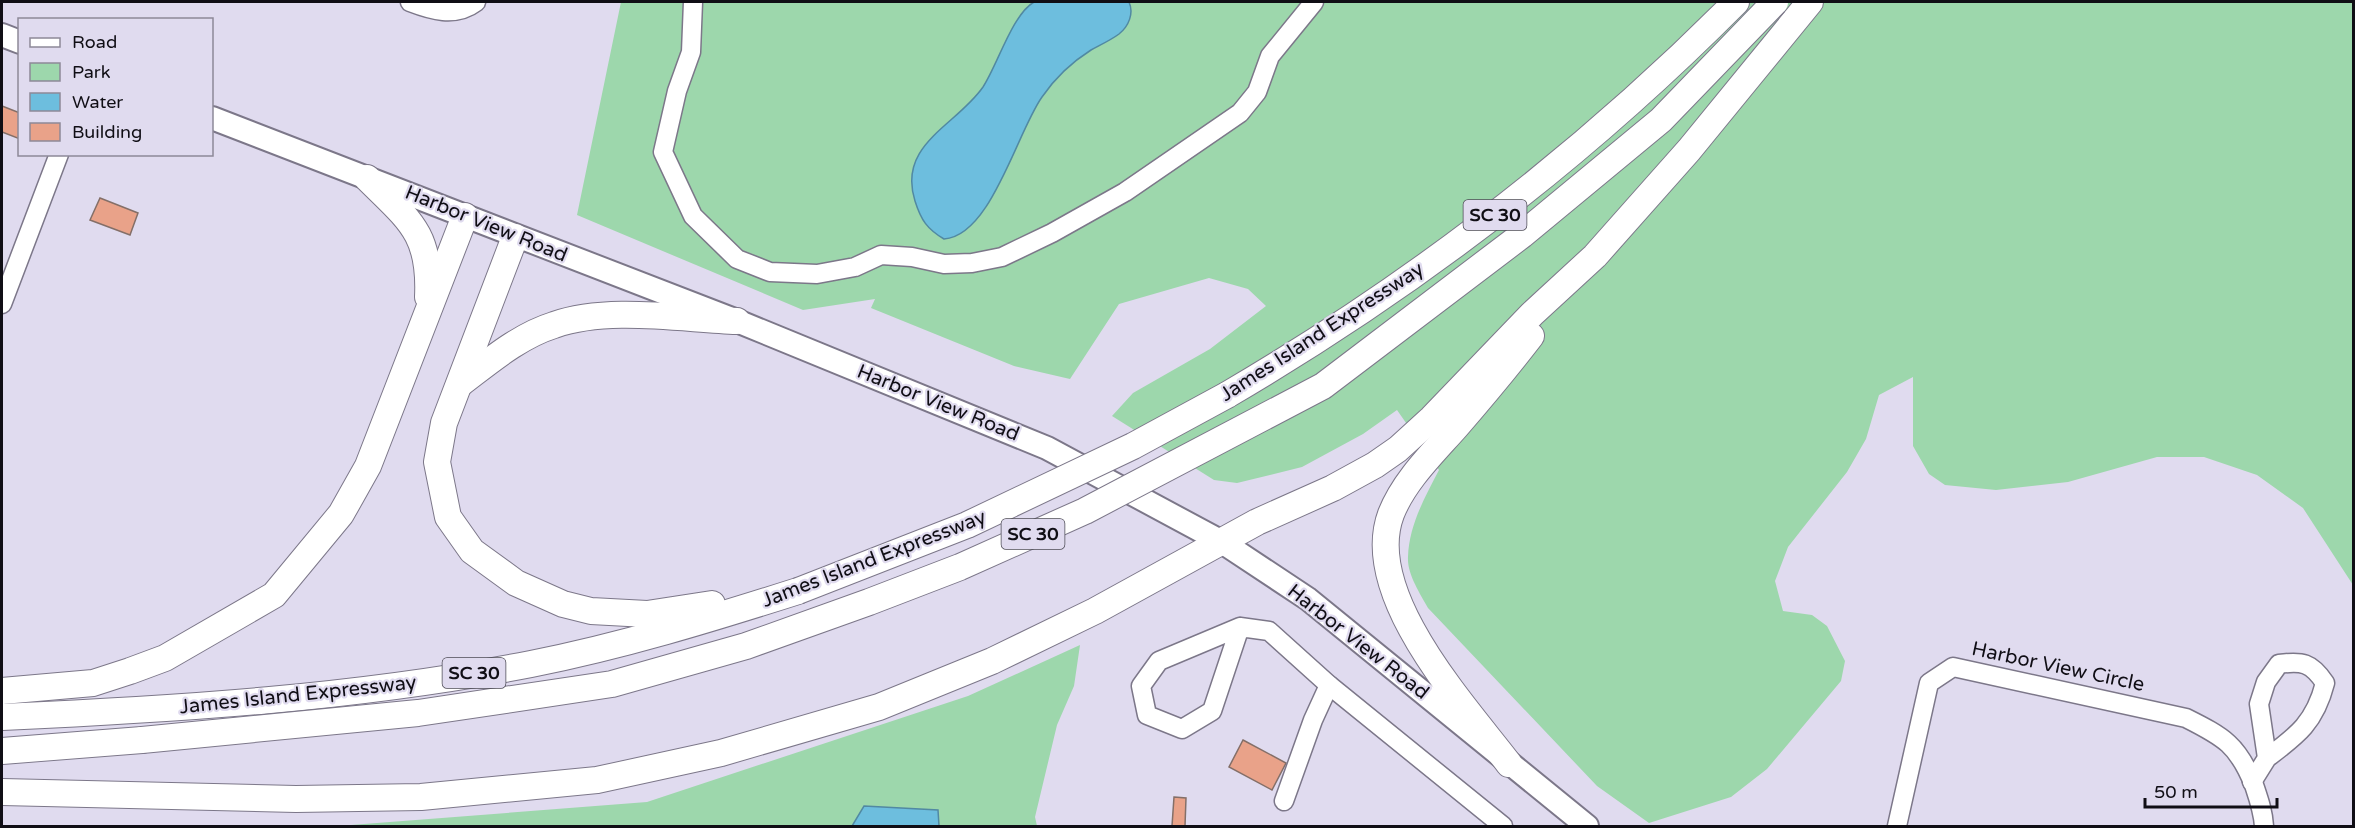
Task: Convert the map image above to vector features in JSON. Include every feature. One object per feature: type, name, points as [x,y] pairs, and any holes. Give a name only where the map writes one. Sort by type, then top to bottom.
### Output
[{"type":"highway","name":"James Island Expressway","points":[[2,717],[141,711],[267,702],[530,664],[659,634],[798,591],[968,525],[1133,446],[1291,357],[1373,304],[1567,159],[1676,61],[1736,2]]},
{"type":"highway","name":"James Island Expressway","points":[[2,751],[418,713],[612,684],[746,646],[960,567],[1085,511],[1323,386],[1522,235],[1661,120],[1775,2]]},
{"type":"highway","points":[[1509,764],[1425,654],[1391,586],[1384,541],[1391,514],[1413,477],[1497,380],[1595,256],[1689,150],[1810,2]]},
{"type":"highway","points":[[367,178],[408,218],[426,250],[429,274],[427,313]]},
{"type":"highway","points":[[2,691],[93,683],[130,671],[165,658],[274,595],[341,514],[368,466],[465,216]]},
{"type":"highway","points":[[515,237],[444,423],[437,462],[448,518],[472,551],[516,583],[537,595],[582,609],[647,614],[798,591]]},
{"type":"highway","points":[[2,792],[296,799],[421,797],[597,780],[721,753],[879,707],[1002,656],[1095,610],[1257,522],[1354,476],[1398,449],[1533,314],[1595,256]]},
{"type":"highway","points":[[461,383],[509,347],[554,324],[611,315],[737,321]]},
{"type":"main road","points":[[2,35],[18,41]]},
{"type":"main road","name":"Harbor View Road","points":[[213,118],[737,321],[1047,448],[1222,542],[1308,599],[1587,826]]},
{"type":"street","points":[[410,2],[437,12],[468,8],[476,2]]},
{"type":"street","points":[[693,2],[691,52],[677,91],[663,152],[693,216],[737,259],[770,272],[818,274],[855,267],[881,255],[912,257],[944,264],[972,263],[1002,257],[1052,233],[1125,192],[1240,113],[1257,92],[1270,56],[1314,2]]},
{"type":"street","points":[[2,304],[57,156]]},
{"type":"street","points":[[1240,627],[1212,711],[1182,729],[1147,715],[1141,686],[1159,661],[1240,627],[1269,631],[1329,685],[1503,826]]},
{"type":"street","points":[[2252,782],[2267,758],[2309,723],[2320,702],[2325,683],[2317,671],[2300,661],[2279,664],[2266,682],[2259,704],[2267,758]]},
{"type":"street","name":"Harbor View Circle","points":[[1897,826],[1929,683],[1953,667],[2186,718],[2216,733],[2242,756],[2263,808],[2264,826]]},
{"type":"street","points":[[1284,801],[1312,720],[1329,685]]},
{"type":"green space","points":[[621,2],[2353,2],[2353,585],[2303,508],[2257,475],[2204,457],[2157,457],[2068,482],[1996,490],[1945,485],[1929,474],[1913,446],[1913,377],[1879,395],[1866,439],[1847,472],[1788,547],[1775,581],[1783,611],[1812,615],[1827,626],[1845,661],[1841,681],[1767,769],[1731,797],[1649,823],[1597,786],[1428,608],[1412,577],[1408,557],[1411,534],[1423,501],[1439,470],[1397,410],[1363,434],[1302,467],[1237,483],[1214,480],[1112,416],[1133,393],[1210,349],[1266,306],[1248,289],[1209,278],[1119,304],[1070,379],[1014,366],[871,308],[875,299],[803,310],[577,215]]},
{"type":"green space","points":[[1080,645],[1074,686],[1057,725],[1035,817],[1037,826],[939,826],[938,810],[864,806],[852,826],[338,826],[647,802],[968,696]]},
{"type":"water","points":[[1034,2],[1129,2],[1131,15],[1123,31],[1077,60],[1052,83],[1033,113],[989,202],[976,220],[961,233],[944,239],[929,228],[917,208],[912,181],[914,165],[921,150],[932,137],[972,101],[983,87],[1012,29],[1026,8]]},
{"type":"water","points":[[864,806],[938,810],[939,826],[852,826]]},
{"type":"building","points":[[2,106],[18,112],[18,138],[2,132]]},
{"type":"building","points":[[100,198],[138,213],[130,235],[90,220]]},
{"type":"building","points":[[1243,740],[1286,763],[1272,790],[1229,767]]},
{"type":"building","points":[[1174,797],[1186,798],[1185,826],[1172,826]]}]
